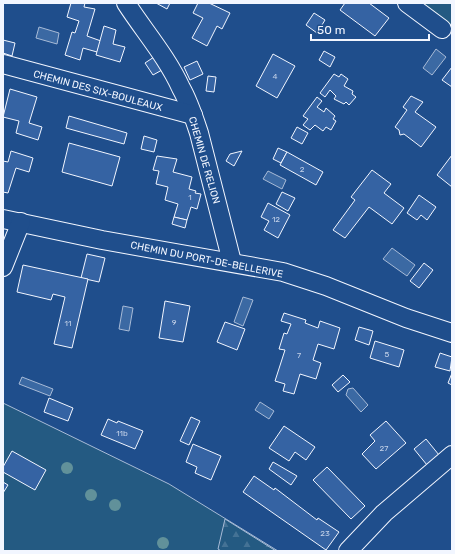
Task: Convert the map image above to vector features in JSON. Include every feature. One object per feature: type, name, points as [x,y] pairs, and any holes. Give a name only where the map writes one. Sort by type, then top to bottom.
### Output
[{"type":"street","name":"CHEMIN DE RELION","points":[[126,3],[177,80],[193,115],[207,162],[232,262]]},
{"type":"street","points":[[407,3],[442,29]]},
{"type":"street","name":"CHEMIN DES SIX-BOULEAUX","points":[[3,64],[193,115]]},
{"type":"street","name":"CHEMIN DU PORT-DE-BELLERIVE","points":[[3,219],[102,240],[283,272],[326,286],[406,318],[452,333]]},
{"type":"street","points":[[3,268],[21,222]]},
{"type":"street","points":[[348,551],[384,513],[452,455]]},
{"type":"green space","points":[[416,3],[452,3],[452,31]]},
{"type":"green space","points":[[3,403],[169,484],[278,551],[3,551]]},
{"type":"green space","points":[[225,519],[276,551],[221,551],[218,549]]},
{"type":"shaded area","points":[[39,27],[59,33],[57,44],[36,38]]},
{"type":"shaded area","points":[[436,49],[446,57],[432,75],[423,68]]},
{"type":"shaded area","points":[[268,171],[286,180],[282,189],[263,179]]},
{"type":"shaded area","points":[[392,248],[415,265],[407,276],[383,259]]},
{"type":"shaded area","points":[[243,297],[253,300],[243,326],[234,322]]},
{"type":"shaded area","points":[[123,306],[133,308],[129,331],[119,329]]},
{"type":"shaded area","points":[[22,377],[53,389],[50,396],[19,384]]},
{"type":"shaded area","points":[[353,388],[368,405],[361,412],[346,395],[348,389]]},
{"type":"shaded area","points":[[260,402],[274,411],[269,419],[255,410]]},
{"type":"building","points":[[71,3],[85,3],[84,7],[95,9],[87,36],[101,41],[97,52],[83,48],[80,60],[65,55],[72,32],[75,33],[79,21],[67,17]]},
{"type":"building","points":[[156,3],[170,3],[167,9]]},
{"type":"building","points":[[198,3],[209,3],[230,13],[222,29],[217,26],[207,46],[192,38],[203,18],[193,13]]},
{"type":"building","points":[[345,3],[369,3],[389,18],[375,36],[340,10]]},
{"type":"building","points":[[314,13],[325,20],[317,33],[306,25]]},
{"type":"building","points":[[104,26],[116,30],[113,44],[125,47],[120,62],[96,55]]},
{"type":"building","points":[[3,40],[15,43],[12,56],[3,53]]},
{"type":"building","points":[[324,51],[335,57],[330,67],[319,60]]},
{"type":"building","points":[[273,54],[295,66],[277,98],[256,86]]},
{"type":"building","points":[[154,57],[162,70],[153,75],[145,63]]},
{"type":"building","points":[[197,61],[203,74],[190,80],[184,67]]},
{"type":"building","points":[[452,67],[452,87],[442,80]]},
{"type":"building","points":[[334,74],[339,77],[341,74],[348,79],[344,86],[353,91],[352,94],[356,97],[349,105],[346,102],[344,104],[334,99],[336,96],[330,90],[325,97],[320,93]]},
{"type":"building","points":[[208,76],[216,77],[214,92],[206,91]]},
{"type":"building","points":[[10,89],[37,97],[29,123],[42,127],[38,140],[16,133],[19,121],[3,117]]},
{"type":"building","points":[[411,96],[423,102],[415,112],[436,127],[421,147],[404,134],[400,135],[399,130],[395,127],[407,110],[403,107]]},
{"type":"building","points":[[317,97],[322,101],[317,107],[324,112],[326,108],[335,116],[333,119],[336,121],[331,130],[326,127],[323,131],[315,125],[310,130],[303,125],[308,119],[303,116]]},
{"type":"building","points":[[69,116],[127,133],[124,144],[66,128]]},
{"type":"building","points":[[297,127],[308,133],[302,144],[291,138]]},
{"type":"building","points":[[144,136],[157,140],[154,152],[141,149]]},
{"type":"building","points":[[69,143],[120,157],[112,186],[62,172]]},
{"type":"building","points":[[278,148],[287,152],[281,163],[273,159]]},
{"type":"building","points":[[11,151],[33,158],[29,172],[16,168],[8,193],[3,192],[3,161],[8,162]]},
{"type":"building","points":[[242,151],[234,166],[226,161],[230,154]]},
{"type":"building","points":[[287,152],[323,172],[316,185],[280,165]]},
{"type":"building","points":[[452,155],[452,187],[437,175]]},
{"type":"building","points":[[157,156],[177,159],[173,172],[192,177],[189,189],[196,191],[195,193],[201,194],[197,209],[191,207],[187,220],[174,217],[178,204],[165,200],[168,187],[156,184],[159,171],[153,170]]},
{"type":"building","points":[[372,170],[391,184],[384,193],[404,208],[392,224],[369,207],[345,238],[333,230],[355,200],[351,197]]},
{"type":"building","points":[[282,192],[295,198],[288,211],[276,204]]},
{"type":"building","points":[[419,195],[436,207],[427,220],[421,215],[417,220],[407,213]]},
{"type":"building","points":[[268,203],[290,215],[278,238],[264,230],[269,221],[261,217]]},
{"type":"building","points":[[174,217],[187,220],[185,228],[172,224]]},
{"type":"building","points":[[87,254],[105,258],[99,282],[81,278]]},
{"type":"building","points":[[424,263],[433,270],[419,288],[410,281]]},
{"type":"building","points":[[23,265],[88,279],[72,348],[54,344],[65,297],[53,294],[51,300],[17,292]]},
{"type":"building","points":[[165,301],[190,306],[183,342],[159,338]]},
{"type":"building","points":[[284,313],[306,320],[305,323],[318,328],[320,321],[340,328],[334,349],[318,344],[313,360],[321,363],[316,379],[300,374],[294,394],[283,391],[285,384],[275,381],[285,350],[279,349],[284,333],[287,334],[291,324],[281,321]]},
{"type":"building","points":[[225,322],[245,329],[237,350],[217,342]]},
{"type":"building","points":[[359,327],[373,331],[369,345],[355,340]]},
{"type":"building","points":[[375,341],[404,350],[399,367],[370,358]]},
{"type":"building","points":[[440,353],[452,357],[450,371],[435,367]]},
{"type":"building","points":[[452,373],[452,385],[448,383]]},
{"type":"building","points":[[343,375],[350,382],[338,392],[332,385]]},
{"type":"building","points":[[49,398],[73,408],[68,421],[44,412]]},
{"type":"building","points":[[191,417],[200,421],[189,445],[180,441]]},
{"type":"building","points":[[108,419],[117,423],[118,421],[143,431],[135,449],[101,435]]},
{"type":"building","points":[[386,421],[406,443],[376,469],[362,454],[375,441],[370,435]]},
{"type":"building","points":[[284,426],[315,447],[306,460],[295,452],[289,461],[269,448]]},
{"type":"building","points":[[426,439],[439,455],[427,465],[414,449]]},
{"type":"building","points":[[193,444],[221,456],[211,480],[195,473],[197,467],[186,462]]},
{"type":"building","points":[[12,451],[46,470],[35,490],[3,472],[3,467]]},
{"type":"building","points":[[273,462],[297,476],[291,485],[269,469]]},
{"type":"building","points":[[327,467],[365,506],[351,519],[313,480]]},
{"type":"building","points":[[254,476],[274,490],[275,488],[317,520],[318,518],[339,532],[326,550],[243,492]]},
{"type":"building","points":[[3,482],[8,485],[3,493]]}]
